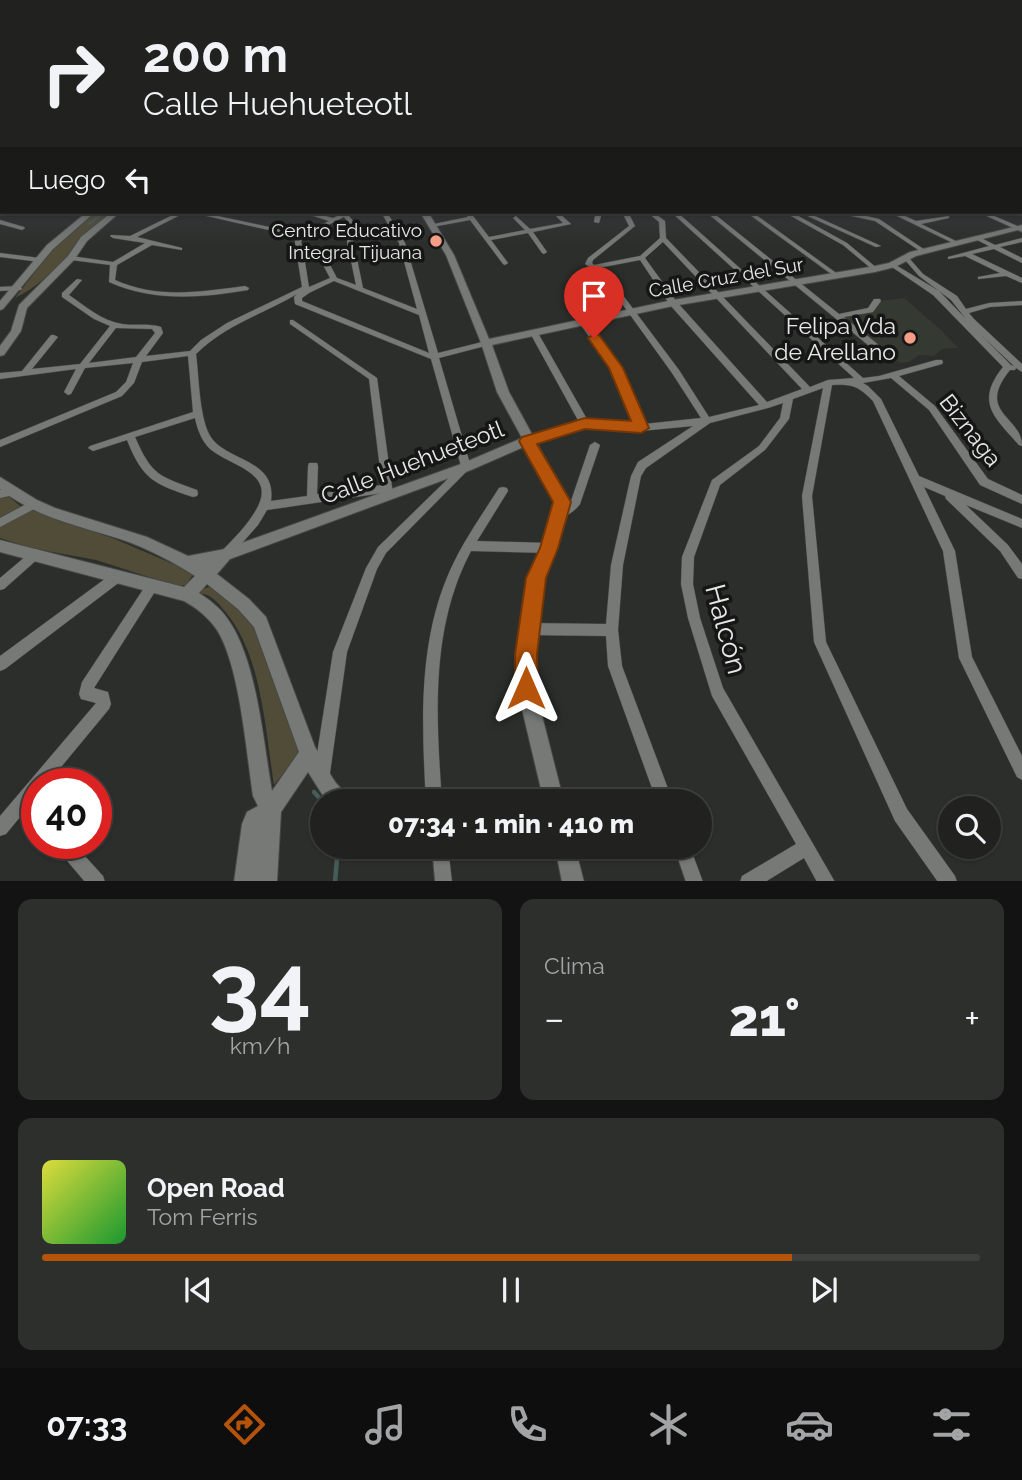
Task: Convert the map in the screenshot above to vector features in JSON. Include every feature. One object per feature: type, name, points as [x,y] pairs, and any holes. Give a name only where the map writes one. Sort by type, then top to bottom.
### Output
[{"type":"street","points":[[1,306],[50,247],[89,214]]},
{"type":"street","points":[[0,353],[16,331],[22,307],[71,258],[84,239],[114,214]]},
{"type":"street","points":[[131,238],[179,214]]},
{"type":"street","points":[[201,214],[303,236]]},
{"type":"street","points":[[311,214],[333,220]]},
{"type":"street","points":[[345,214],[298,241],[305,289],[297,300],[433,357]]},
{"type":"street","points":[[347,214],[351,222],[349,235],[360,289]]},
{"type":"street","points":[[321,775],[340,652],[372,568],[382,550],[466,467],[433,357],[424,314],[401,243],[385,214]]},
{"type":"street","points":[[425,214],[450,256],[503,392],[527,441],[560,495],[561,513],[536,578],[529,629],[526,688],[551,789]]},
{"type":"street","points":[[486,239],[568,224],[557,214]]},
{"type":"street","points":[[597,214],[597,222]]},
{"type":"street","points":[[626,214],[632,226],[590,259],[588,264],[597,267],[642,258],[663,238]]},
{"type":"street","points":[[653,214],[663,222],[663,238],[807,389]]},
{"type":"street","points":[[676,214],[877,399],[949,551],[966,658],[1022,772]]},
{"type":"street","points":[[712,214],[882,352]]},
{"type":"street","points":[[752,214],[836,275]]},
{"type":"street","points":[[792,214],[845,244],[875,269]]},
{"type":"street","points":[[806,214],[877,246]]},
{"type":"street","points":[[849,214],[877,220],[925,252]]},
{"type":"street","points":[[896,214],[957,243]]},
{"type":"street","points":[[986,214],[1021,228]]},
{"type":"street","points":[[432,225],[469,215],[505,263]]},
{"type":"street","points":[[915,223],[947,217]]},
{"type":"street","points":[[516,218],[544,252]]},
{"type":"street","points":[[0,222],[22,228]]},
{"type":"street","name":"Calle Cruz del Sur","points":[[433,357],[673,303],[875,269],[957,243],[1021,228]]},
{"type":"street","points":[[113,236],[162,243],[180,249]]},
{"type":"street","points":[[977,238],[1022,261]]},
{"type":"street","points":[[950,258],[1020,242]]},
{"type":"street","points":[[71,258],[114,264],[150,243]]},
{"type":"street","points":[[320,252],[334,279]]},
{"type":"street","points":[[298,253],[354,254]]},
{"type":"street","points":[[0,255],[40,260]]},
{"type":"street","points":[[968,255],[1022,281]]},
{"type":"street","points":[[642,258],[673,303],[765,406]]},
{"type":"street","points":[[907,259],[1021,368]]},
{"type":"street","points":[[114,264],[111,281],[129,291],[184,296],[245,288]]},
{"type":"street","points":[[892,265],[941,293],[1008,368]]},
{"type":"street","points":[[980,278],[1006,274]]},
{"type":"street","points":[[0,376],[83,365],[137,362],[192,353],[199,345],[225,328],[305,289],[334,279],[424,314]]},
{"type":"street","points":[[0,444],[119,394],[130,383],[137,362],[159,333],[158,329],[113,327],[65,295],[79,280]]},
{"type":"street","points":[[614,287],[634,311],[707,421],[642,465],[636,476],[617,565],[612,629],[615,666],[660,789]]},
{"type":"street","points":[[0,289],[18,288]]},
{"type":"street","points":[[1,306],[36,292]]},
{"type":"street","points":[[838,316],[870,310],[877,302]]},
{"type":"street","points":[[965,312],[989,305],[1022,303]]},
{"type":"street","points":[[570,305],[616,368],[641,428]]},
{"type":"street","points":[[265,506],[312,497],[388,491],[373,378],[293,322]]},
{"type":"street","points":[[68,392],[83,365],[113,327]]},
{"type":"street","points":[[534,333],[585,424]]},
{"type":"street","points":[[25,373],[54,337]]},
{"type":"street","points":[[187,595],[225,555],[265,506],[268,484],[251,467],[210,444],[202,428],[199,413],[192,353]]},
{"type":"street","name":"Calle Huehueteotl","points":[[186,563],[225,555],[388,491],[466,467],[527,441],[585,424],[641,428],[707,421],[765,406],[828,383],[894,376],[939,362]]},
{"type":"street","points":[[1021,368],[1008,368],[998,379],[991,398],[996,413],[1022,443]]},
{"type":"street","name":"Biznaga","points":[[894,376],[932,408],[984,482],[1022,500]]},
{"type":"street","points":[[828,383],[807,496],[820,642],[901,816],[949,881]]},
{"type":"street","name":"Halcón","points":[[789,396],[784,419],[762,447],[716,483],[688,557],[687,584],[694,618],[717,691],[827,881]]},
{"type":"street","points":[[93,448],[199,413]]},
{"type":"street","points":[[130,436],[141,463],[151,476],[192,493]]},
{"type":"street","points":[[561,513],[575,503],[596,445]]},
{"type":"street","points":[[312,497],[313,466]]},
{"type":"street","points":[[916,479],[1022,524]]},
{"type":"street","points":[[4,489],[58,516],[144,541],[205,575],[256,615],[309,754],[329,789]]},
{"type":"street","points":[[433,789],[431,757],[434,645],[451,580],[503,491]]},
{"type":"street","points":[[945,491],[1004,548],[1022,574]]},
{"type":"street","points":[[0,523],[33,504]]},
{"type":"street","points":[[0,546],[187,595],[212,613],[224,627],[237,659],[267,802],[266,881]]},
{"type":"street","points":[[468,547],[549,548]]},
{"type":"street","points":[[0,585],[36,554]]},
{"type":"street","points":[[0,664],[117,577]]},
{"type":"street","points":[[50,768],[104,704],[103,697],[86,694],[87,687],[152,586]]},
{"type":"street","points":[[529,629],[612,629]]},
{"type":"street","points":[[245,881],[252,824],[267,802],[309,754]]},
{"type":"street","points":[[0,828],[21,803]]},
{"type":"street","points":[[748,881],[806,848]]},
{"type":"street","points":[[77,859],[97,881]]},
{"type":"street","points":[[441,859],[444,881]]},
{"type":"street","points":[[568,859],[573,881]]},
{"type":"street","points":[[687,859],[695,881]]},
{"type":"shaded area","points":[[93,214],[109,214],[43,280],[15,298],[56,245]]},
{"type":"shaded area","name":"Felipa Vda de Arellano","points":[[904,298],[958,348],[942,349],[934,356],[919,355],[909,362],[900,363],[842,314],[869,308],[872,302]]},
{"type":"shaded area","points":[[0,489],[20,506],[115,539],[194,573],[186,585],[177,586],[96,560],[31,548],[0,538]]},
{"type":"shaded area","points":[[214,586],[255,619],[299,754],[274,785],[260,692],[246,647],[221,606],[211,597],[201,594],[201,589]]},
{"type":"waterway","points":[[89,224],[102,214]]},
{"type":"waterway","points":[[335,881],[337,859]]},
{"type":"place","name":"Centro Educativo Integral Tijuana","points":[[436,241]]},
{"type":"place","name":"Felipa Vda de Arellano","points":[[910,338]]},
{"type":"route","points":[[526,688],[531,603],[536,578],[561,513],[562,502],[527,441],[585,424],[641,428],[616,368],[594,338]]}]
